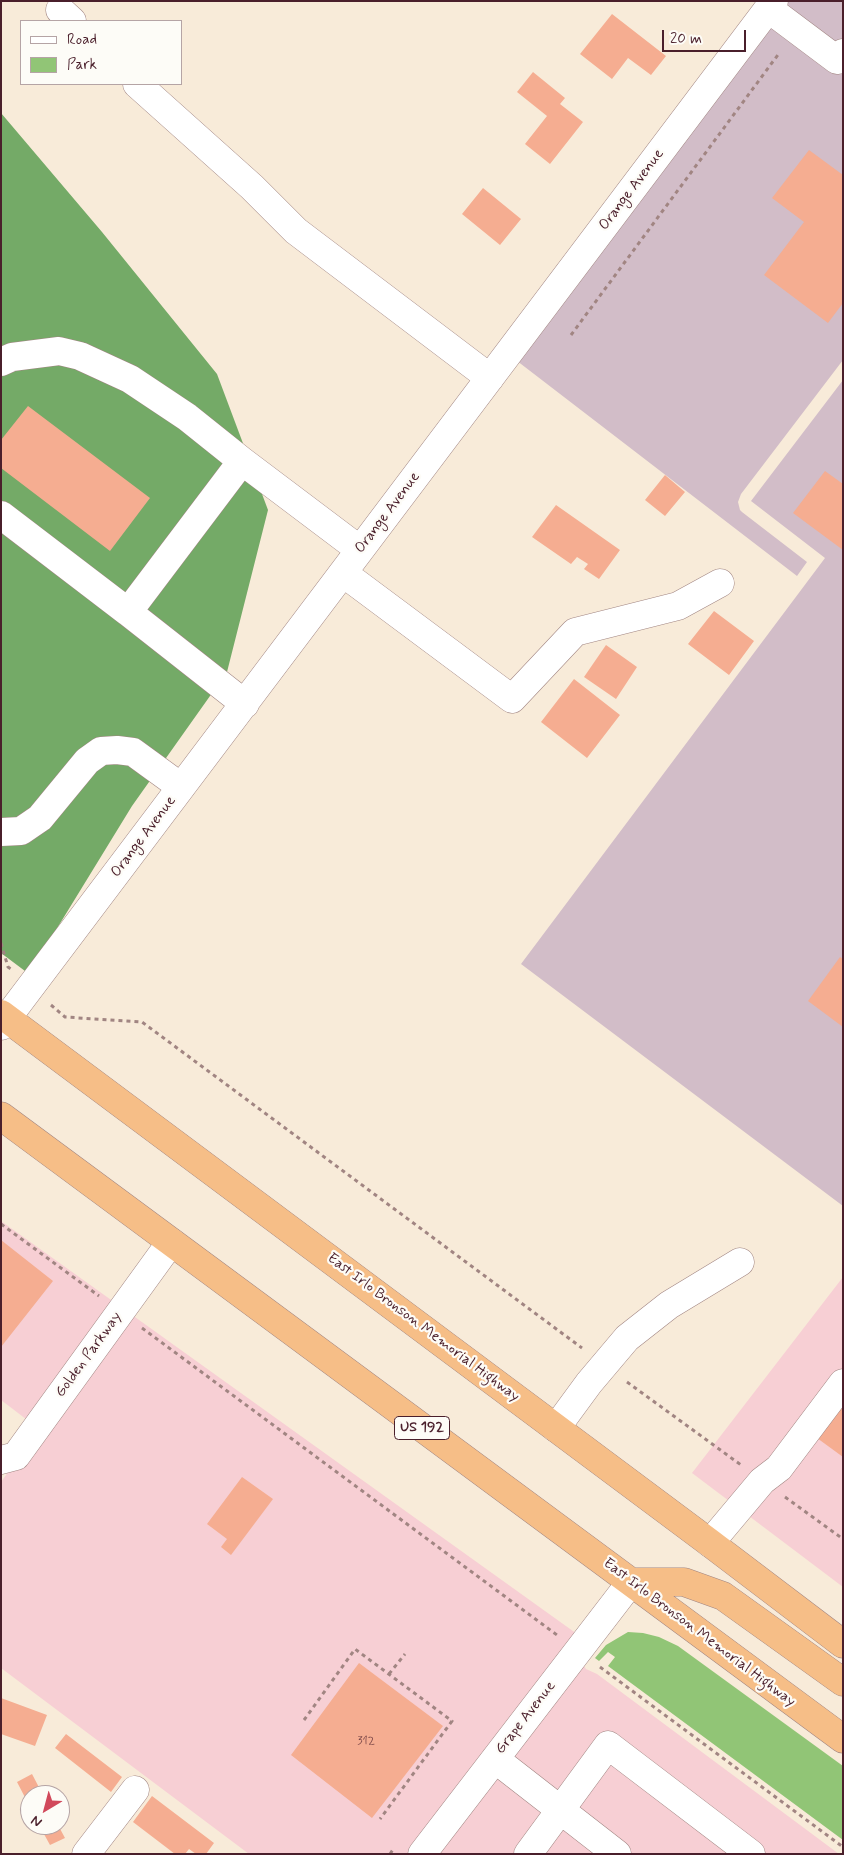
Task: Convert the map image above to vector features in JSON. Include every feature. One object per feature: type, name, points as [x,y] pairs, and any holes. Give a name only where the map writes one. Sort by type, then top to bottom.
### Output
[{"type":"highway","name":"East Irlo Bronson Memorial Highway","points":[[3,1020],[837,1636]]},
{"type":"highway","name":"East Irlo Bronson Memorial Highway","points":[[1,1116],[843,1739]]},
{"type":"highway","points":[[631,1582],[684,1582],[723,1596],[843,1682]]},
{"type":"street","points":[[772,5],[796,30],[837,60],[843,53]]},
{"type":"street","name":"Orange Avenue","points":[[3,1020],[30,988],[772,5]]},
{"type":"street","points":[[138,85],[252,187],[296,231],[490,378]]},
{"type":"street","points":[[1,362],[12,357],[59,351],[80,356],[130,379],[187,417],[360,550]]},
{"type":"street","points":[[128,612],[242,461]]},
{"type":"street","points":[[1,515],[244,704]]},
{"type":"street","points":[[343,573],[512,700],[574,632],[678,606],[720,583]]},
{"type":"street","points":[[1,832],[21,831],[40,818],[87,761],[102,751],[133,752],[181,787]]},
{"type":"street","name":"Golden Parkway","points":[[1,1460],[16,1456],[171,1242]]},
{"type":"street","points":[[556,1428],[589,1383],[627,1338],[669,1305],[740,1262]]},
{"type":"street","points":[[710,1543],[762,1481],[779,1468],[843,1382]]},
{"type":"street","name":"Grape Avenue","points":[[422,1854],[631,1582]]},
{"type":"street","points":[[528,1854],[608,1745],[751,1854]]},
{"type":"street","points":[[495,1759],[617,1854]]},
{"type":"street","points":[[86,1854],[135,1790]]},
{"type":"path","points":[[571,335],[796,30]]},
{"type":"path","points":[[1,943],[8,967],[30,988],[66,1017],[142,1022],[843,1539]]},
{"type":"path","points":[[1,1224],[843,1846]]},
{"type":"path","points":[[304,1720],[355,1649],[452,1721],[380,1819]]},
{"type":"path","points":[[389,1674],[405,1654]]},
{"type":"shaded area","points":[[765,1],[843,1],[843,360],[741,494],[738,502],[742,512],[807,562],[797,576],[508,354]]},
{"type":"shaded area","points":[[843,380],[843,1206],[521,964],[825,558],[751,501]]},
{"type":"shaded area","points":[[1,1221],[591,1644],[584,1666],[586,1669],[597,1674],[839,1854],[249,1854],[1,1668],[1,1482],[39,1429],[1,1400]]},
{"type":"shaded area","points":[[843,1277],[843,1587],[692,1473]]},
{"type":"green space","points":[[1,113],[102,232],[217,374],[268,510],[227,672],[132,806],[29,974],[1,953]]},
{"type":"green space","points":[[628,1632],[659,1637],[678,1646],[843,1766],[843,1840],[608,1666],[615,1657],[608,1652],[599,1661],[595,1658],[606,1645]]},
{"type":"building","points":[[612,14],[666,56],[651,75],[628,58],[612,79],[580,54]]},
{"type":"building","points":[[533,72],[565,98],[560,104],[583,122],[550,164],[525,144],[547,116],[517,92]]},
{"type":"building","points":[[809,150],[843,175],[843,303],[828,323],[764,275],[804,222],[772,198]]},
{"type":"building","points":[[483,188],[521,219],[500,245],[462,214]]},
{"type":"building","points":[[28,406],[150,498],[110,551],[1,468],[1,440]]},
{"type":"building","points":[[825,471],[843,484],[843,550],[793,513]]},
{"type":"building","points":[[665,475],[685,492],[665,516],[645,500]]},
{"type":"building","points":[[556,505],[620,550],[599,579],[584,569],[588,564],[577,557],[571,564],[532,537]]},
{"type":"building","points":[[714,611],[754,641],[729,675],[688,644]]},
{"type":"building","points":[[606,645],[637,667],[616,699],[584,677]]},
{"type":"building","points":[[574,679],[620,715],[587,758],[541,722]]},
{"type":"building","points":[[840,957],[843,959],[843,1027],[808,1001]]},
{"type":"building","points":[[1,1240],[53,1281],[1,1347]]},
{"type":"building","points":[[843,1404],[843,1457],[817,1438]]},
{"type":"building","points":[[242,1477],[273,1499],[231,1555],[221,1547],[227,1539],[207,1524]]},
{"type":"building","points":[[359,1663],[443,1726],[372,1818],[291,1755]]},
{"type":"building","points":[[1,1698],[47,1715],[35,1746],[1,1734]]},
{"type":"building","points":[[66,1734],[122,1777],[111,1792],[55,1748]]},
{"type":"building","points":[[32,1774],[38,1785],[20,1785],[20,1788],[17,1782]]},
{"type":"building","points":[[152,1796],[214,1843],[206,1854],[196,1854],[189,1849],[185,1854],[175,1854],[133,1822]]},
{"type":"building","points":[[44,1835],[63,1835],[65,1838],[50,1845]]}]
